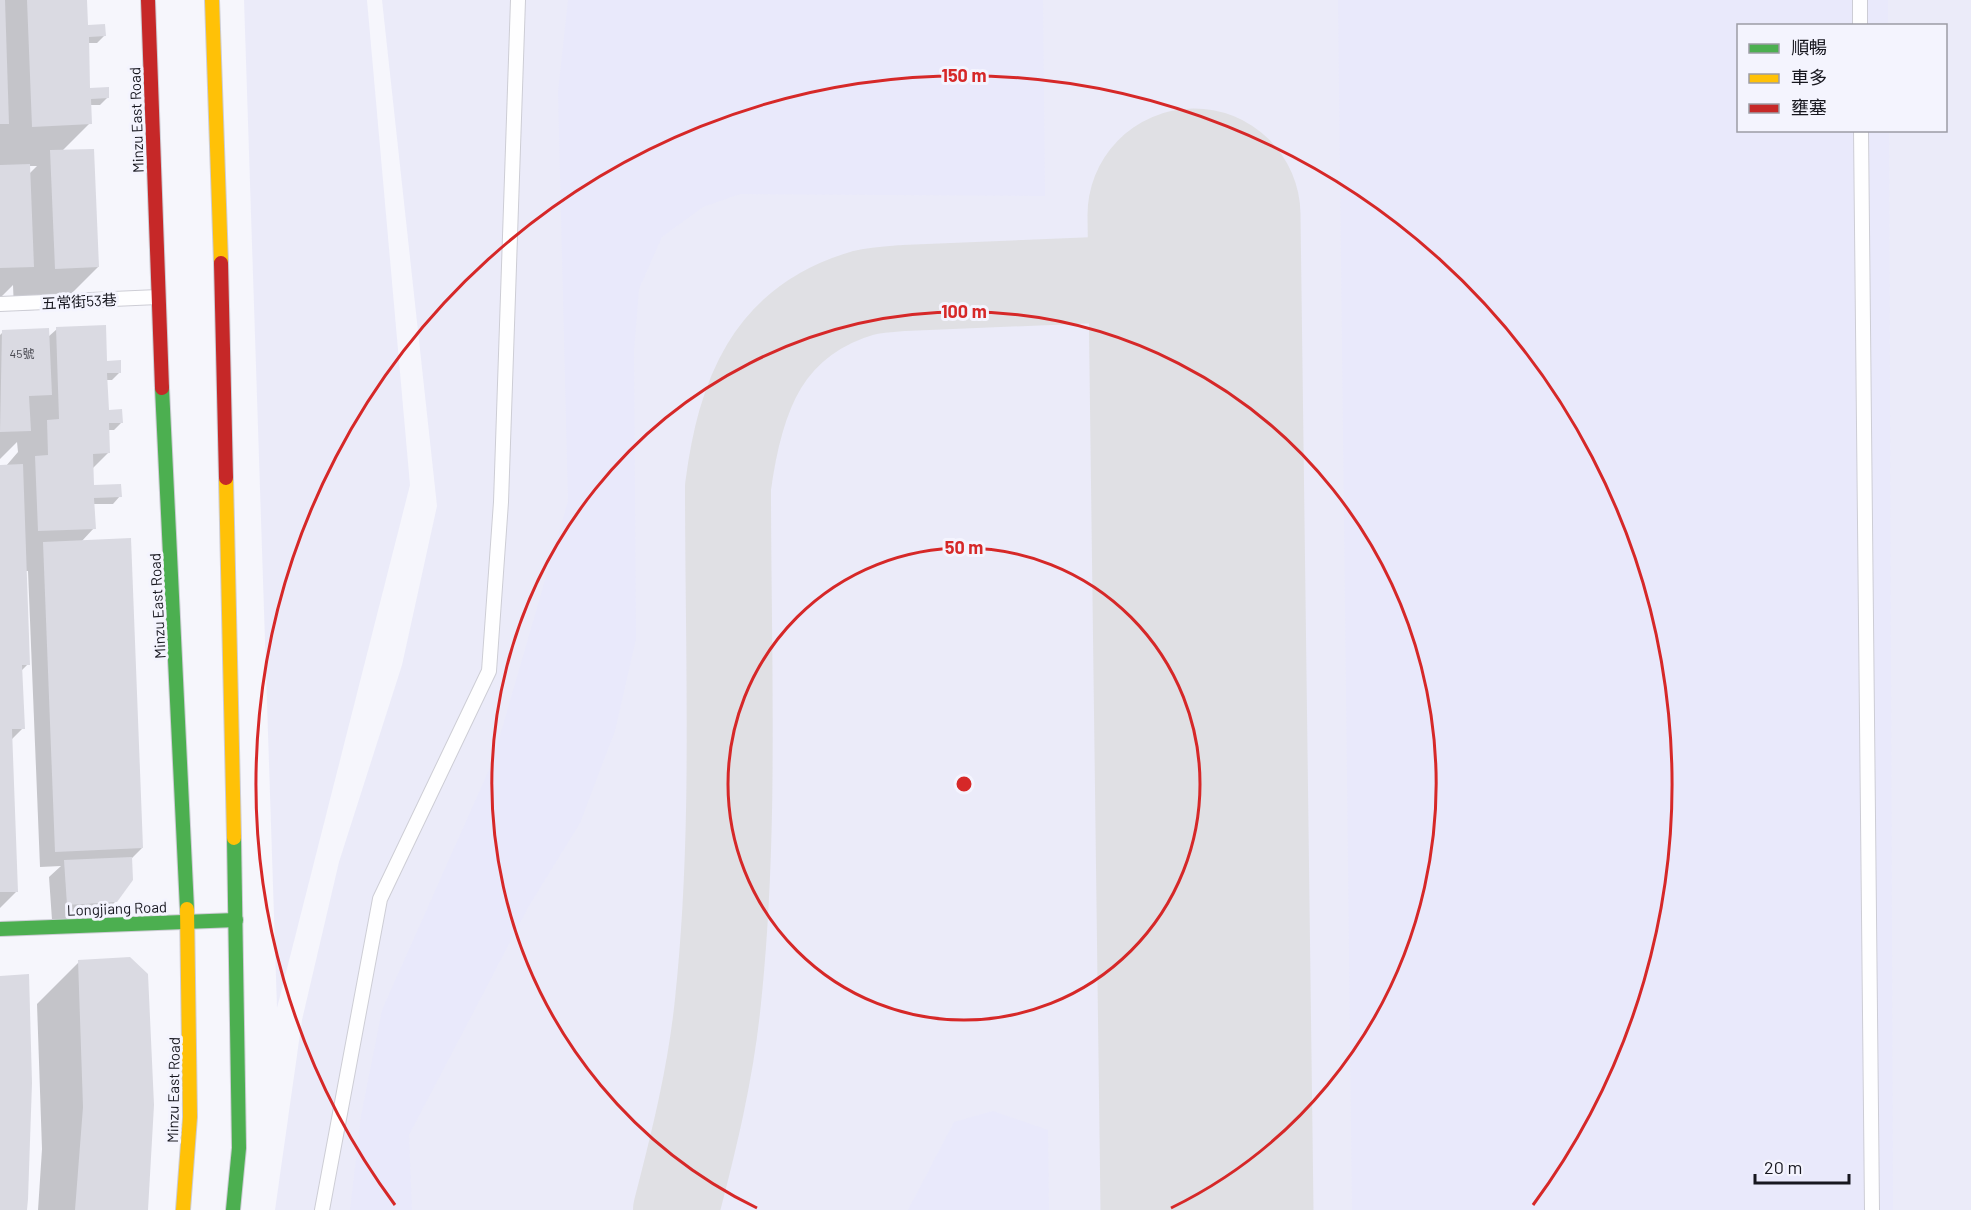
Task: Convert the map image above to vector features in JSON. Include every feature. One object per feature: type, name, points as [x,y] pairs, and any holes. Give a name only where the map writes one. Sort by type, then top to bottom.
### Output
[{"type":"street","name":"Minzu East Road","points":[[148,0],[158,297],[188,921],[190,1117],[183,1210]]},
{"type":"street","points":[[212,0],[222,296],[236,920],[239,1148],[233,1210]]},
{"type":"street","name":"Longjiang Road","points":[[0,928],[236,920]]},
{"type":"lane","points":[[322,1210],[380,899],[489,671],[501,501],[518,0]]},
{"type":"lane","points":[[1860,0],[1860,24]]},
{"type":"lane","points":[[1861,132],[1872,1210]]},
{"type":"lane","name":"五常街53巷","points":[[0,304],[158,297]]},
{"type":"shaded area","points":[[244,0],[367,0],[410,485],[277,1008]]},
{"type":"shaded area","points":[[382,0],[1971,0],[1971,1210],[275,1210],[302,1020],[339,862],[402,665],[437,506]]},
{"type":"shaded area","points":[[568,0],[1043,0],[1045,196],[740,194],[703,207],[662,237],[639,289],[634,351],[636,639],[615,731],[580,823],[529,906],[409,1135],[412,1210],[350,1210],[361,1116],[382,1010],[492,763],[568,501],[558,92]]},
{"type":"shaded area","points":[[1338,0],[1888,0],[1888,24],[1737,24],[1737,132],[1889,132],[1893,1210],[1352,1210]]},
{"type":"shaded area","points":[[993,1111],[1048,1130],[1049,1210],[908,1210],[954,1122]]},
{"type":"building","points":[[0,0],[5,0],[9,124],[0,124]]},
{"type":"building","points":[[27,0],[87,0],[88,25],[105,24],[106,36],[89,37],[90,88],[109,87],[109,98],[91,99],[92,124],[32,127]]},
{"type":"building","points":[[94,149],[99,267],[55,269],[50,150]]},
{"type":"building","points":[[30,164],[34,267],[0,268],[0,165]]},
{"type":"building","points":[[106,325],[107,361],[121,360],[121,373],[107,373],[109,410],[122,409],[123,423],[109,423],[110,453],[93,454],[94,485],[121,484],[122,497],[94,498],[96,529],[38,531],[35,456],[48,455],[47,420],[59,419],[56,327]]},
{"type":"building","points":[[49,328],[52,395],[29,396],[31,431],[0,432],[2,330]]},
{"type":"building","points":[[23,464],[30,665],[22,665],[25,729],[12,729],[18,892],[0,892],[0,465]]},
{"type":"building","points":[[131,538],[143,848],[55,852],[43,542]]},
{"type":"building","points":[[132,857],[133,880],[117,902],[67,905],[64,860]]},
{"type":"building","points":[[130,957],[148,974],[154,1105],[148,1210],[75,1210],[83,1107],[78,960]]},
{"type":"building","points":[[29,974],[32,1083],[27,1210],[0,1210],[0,976]]},
{"type":"taxiway","points":[[676,1210],[711,1054],[724,937],[730,744],[728,487],[741,422],[764,366],[781,343],[803,322],[830,306],[863,293],[904,288],[1194,276]]},
{"type":"runway","points":[[1194,215],[1207,1210]]},
{"type":"traffic: fast","points":[[162,388],[187,909]]},
{"type":"traffic: fast","points":[[233,1210],[239,1148],[234,838]]},
{"type":"traffic: fast","points":[[0,929],[236,920]]},
{"type":"traffic: slow","points":[[212,0],[221,263]]},
{"type":"traffic: slow","points":[[226,478],[234,838]]},
{"type":"traffic: slow","points":[[183,1210],[190,1117],[187,909]]},
{"type":"traffic: jam","points":[[148,0],[162,388]]},
{"type":"traffic: jam","points":[[221,263],[226,478]]}]
